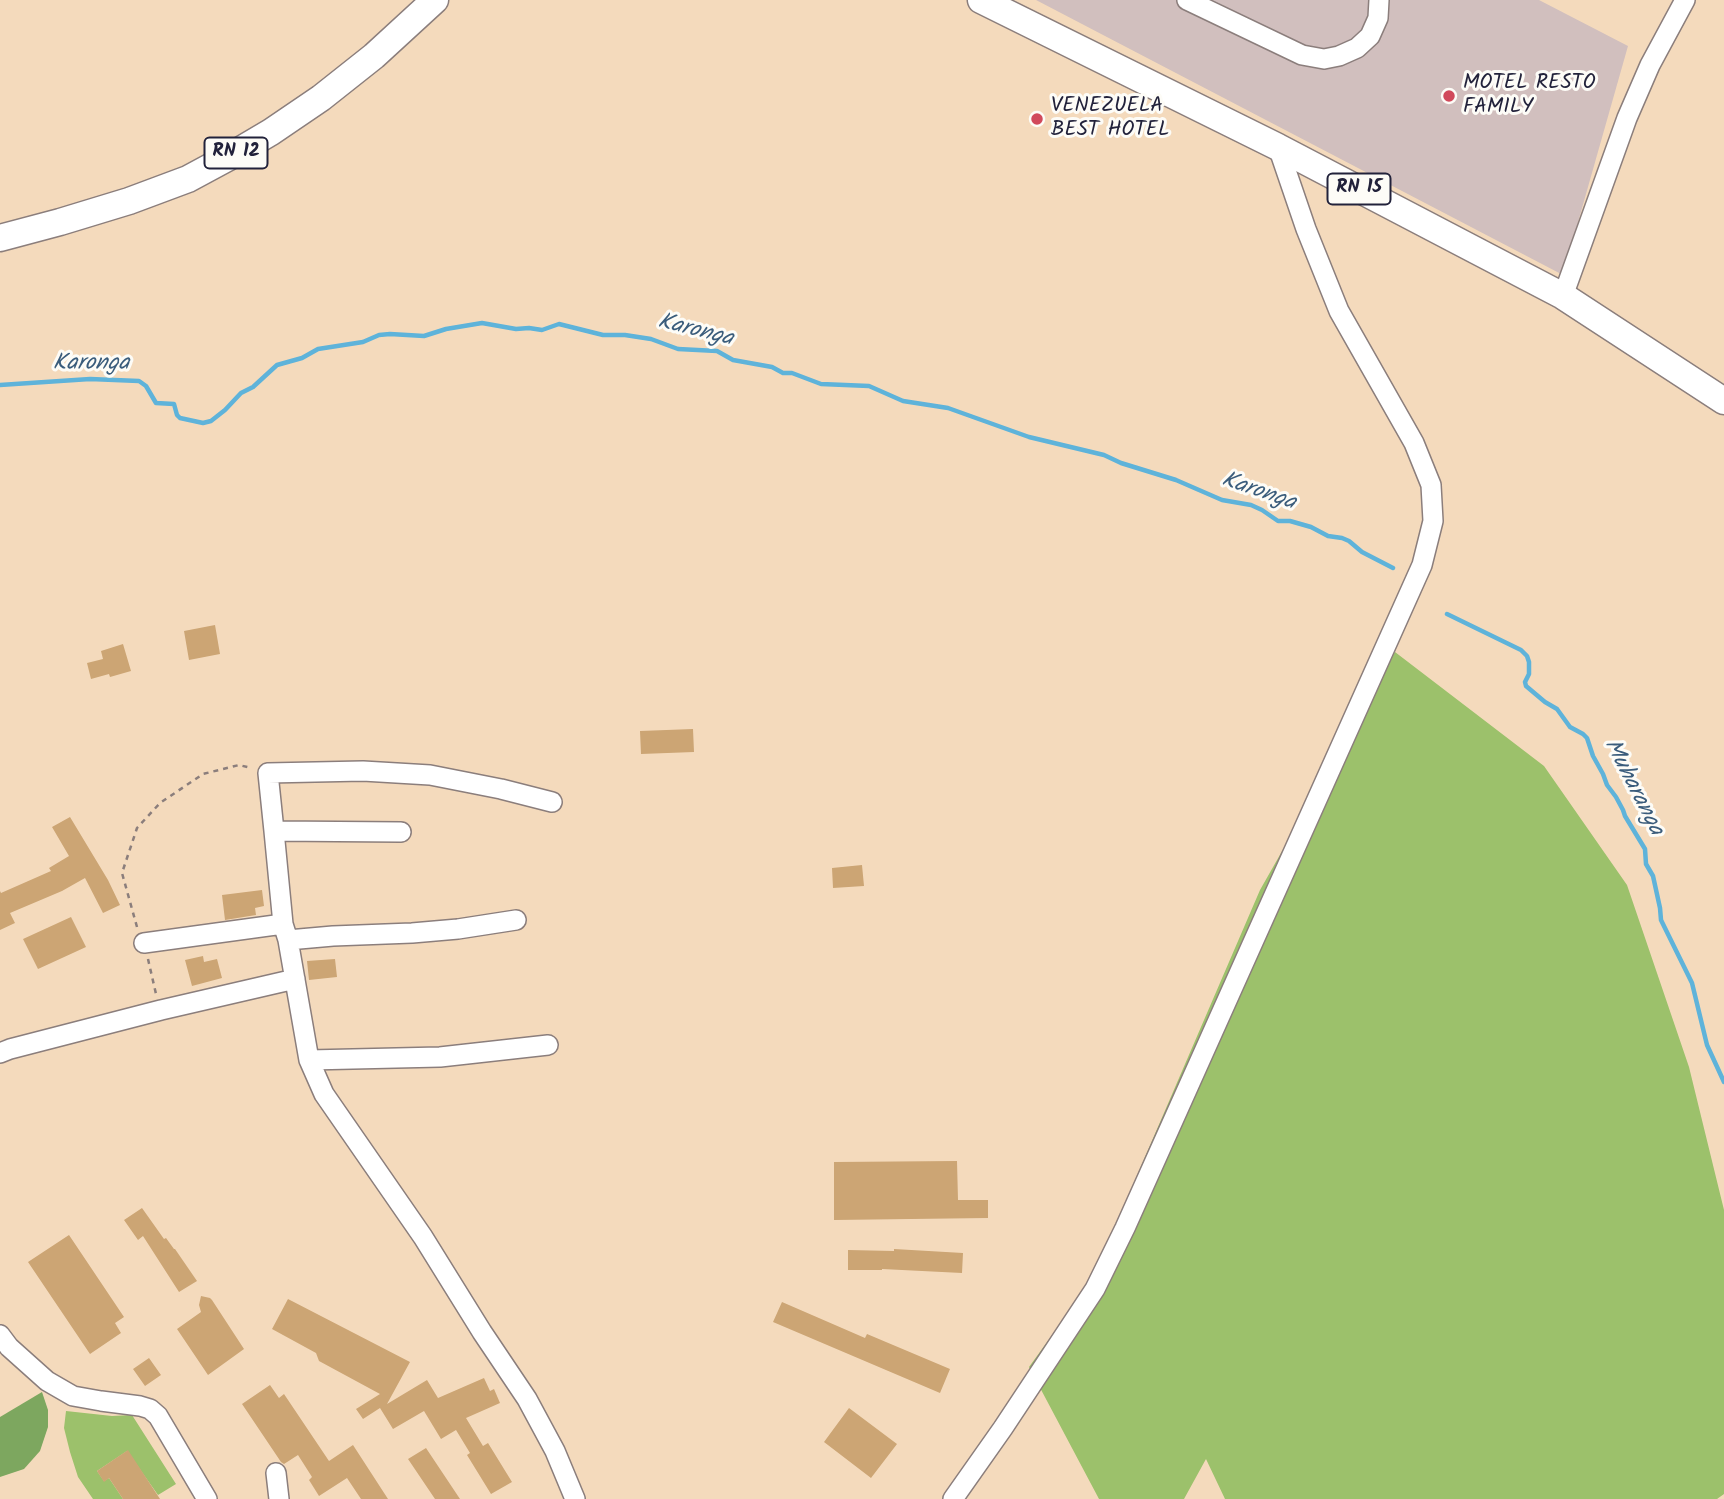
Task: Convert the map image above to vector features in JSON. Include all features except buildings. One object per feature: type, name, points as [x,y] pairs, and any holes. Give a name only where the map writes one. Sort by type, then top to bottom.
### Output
[{"type":"main road","name":"RN 12","points":[[0,238],[129,201],[188,179],[227,158],[321,98],[374,56],[435,0]]},
{"type":"main road","name":"RN 15","points":[[981,0],[1278,147],[1563,296],[1724,401]]},
{"type":"street","points":[[1187,0],[1302,55],[1324,59],[1357,48],[1370,36],[1378,18],[1379,0]]},
{"type":"street","points":[[1563,296],[1627,118],[1650,65],[1685,0]]},
{"type":"street","points":[[953,1499],[1095,1289],[1125,1228],[1422,565],[1433,521],[1431,485],[1414,443],[1339,311],[1306,229],[1278,147]]},
{"type":"street","points":[[552,802],[430,775],[363,771],[268,773],[285,932],[309,1060],[324,1094],[423,1237],[527,1399],[555,1451],[575,1499]]},
{"type":"street","points":[[274,831],[401,832]]},
{"type":"street","points":[[144,943],[285,932],[333,936],[412,933],[516,920]]},
{"type":"street","points":[[0,1053],[161,1010],[295,979]]},
{"type":"street","points":[[309,1060],[440,1057],[548,1045]]},
{"type":"street","points":[[0,1335],[9,1347],[47,1381],[73,1396],[150,1409],[158,1416],[207,1499]]},
{"type":"street","points":[[276,1473],[279,1499]]},
{"type":"path","points":[[161,1010],[122,873],[137,828],[160,803],[203,774],[239,765],[268,773]]},
{"type":"shaded area","points":[[1036,0],[1539,0],[1628,46],[1563,275]]},
{"type":"green space","points":[[1395,652],[1544,766],[1627,885],[1689,1067],[1724,1210],[1724,1494],[1717,1499],[1225,1499],[1206,1459],[1184,1499],[1099,1499],[1029,1367],[1092,1280],[1260,890]]},
{"type":"green space","points":[[42,1392],[48,1410],[48,1427],[40,1451],[24,1469],[0,1477],[0,1417]]},
{"type":"green space","points":[[66,1411],[112,1416],[132,1415],[176,1484],[158,1495],[127,1451],[97,1471],[104,1481],[109,1478],[123,1499],[93,1499],[78,1477],[70,1452],[64,1428]]},
{"type":"waterway","name":"Karonga","points":[[0,385],[90,379],[139,381],[146,386],[156,403],[174,404],[180,418],[203,423],[211,421],[277,365],[302,358],[318,349],[363,342],[379,335],[424,336],[482,323],[542,330],[559,324],[603,335],[651,339],[678,349],[717,351],[733,360],[772,367],[821,384],[869,386],[903,401],[948,408],[1029,437],[1104,455],[1176,480],[1222,500],[1251,505],[1278,521],[1290,521],[1349,541],[1362,552],[1393,568]]},
{"type":"waterway","name":"Muharanga","points":[[1447,614],[1521,650],[1529,662],[1526,686],[1557,709],[1570,727],[1587,738],[1607,785],[1645,849],[1646,864],[1653,876],[1661,920],[1692,983],[1707,1045],[1724,1082]]},
{"type":"place","name":"MOTEL RESTO FAMILY","points":[[1449,96]]},
{"type":"place","name":"VENEZUELA BEST HOTEL","points":[[1037,119]]}]
